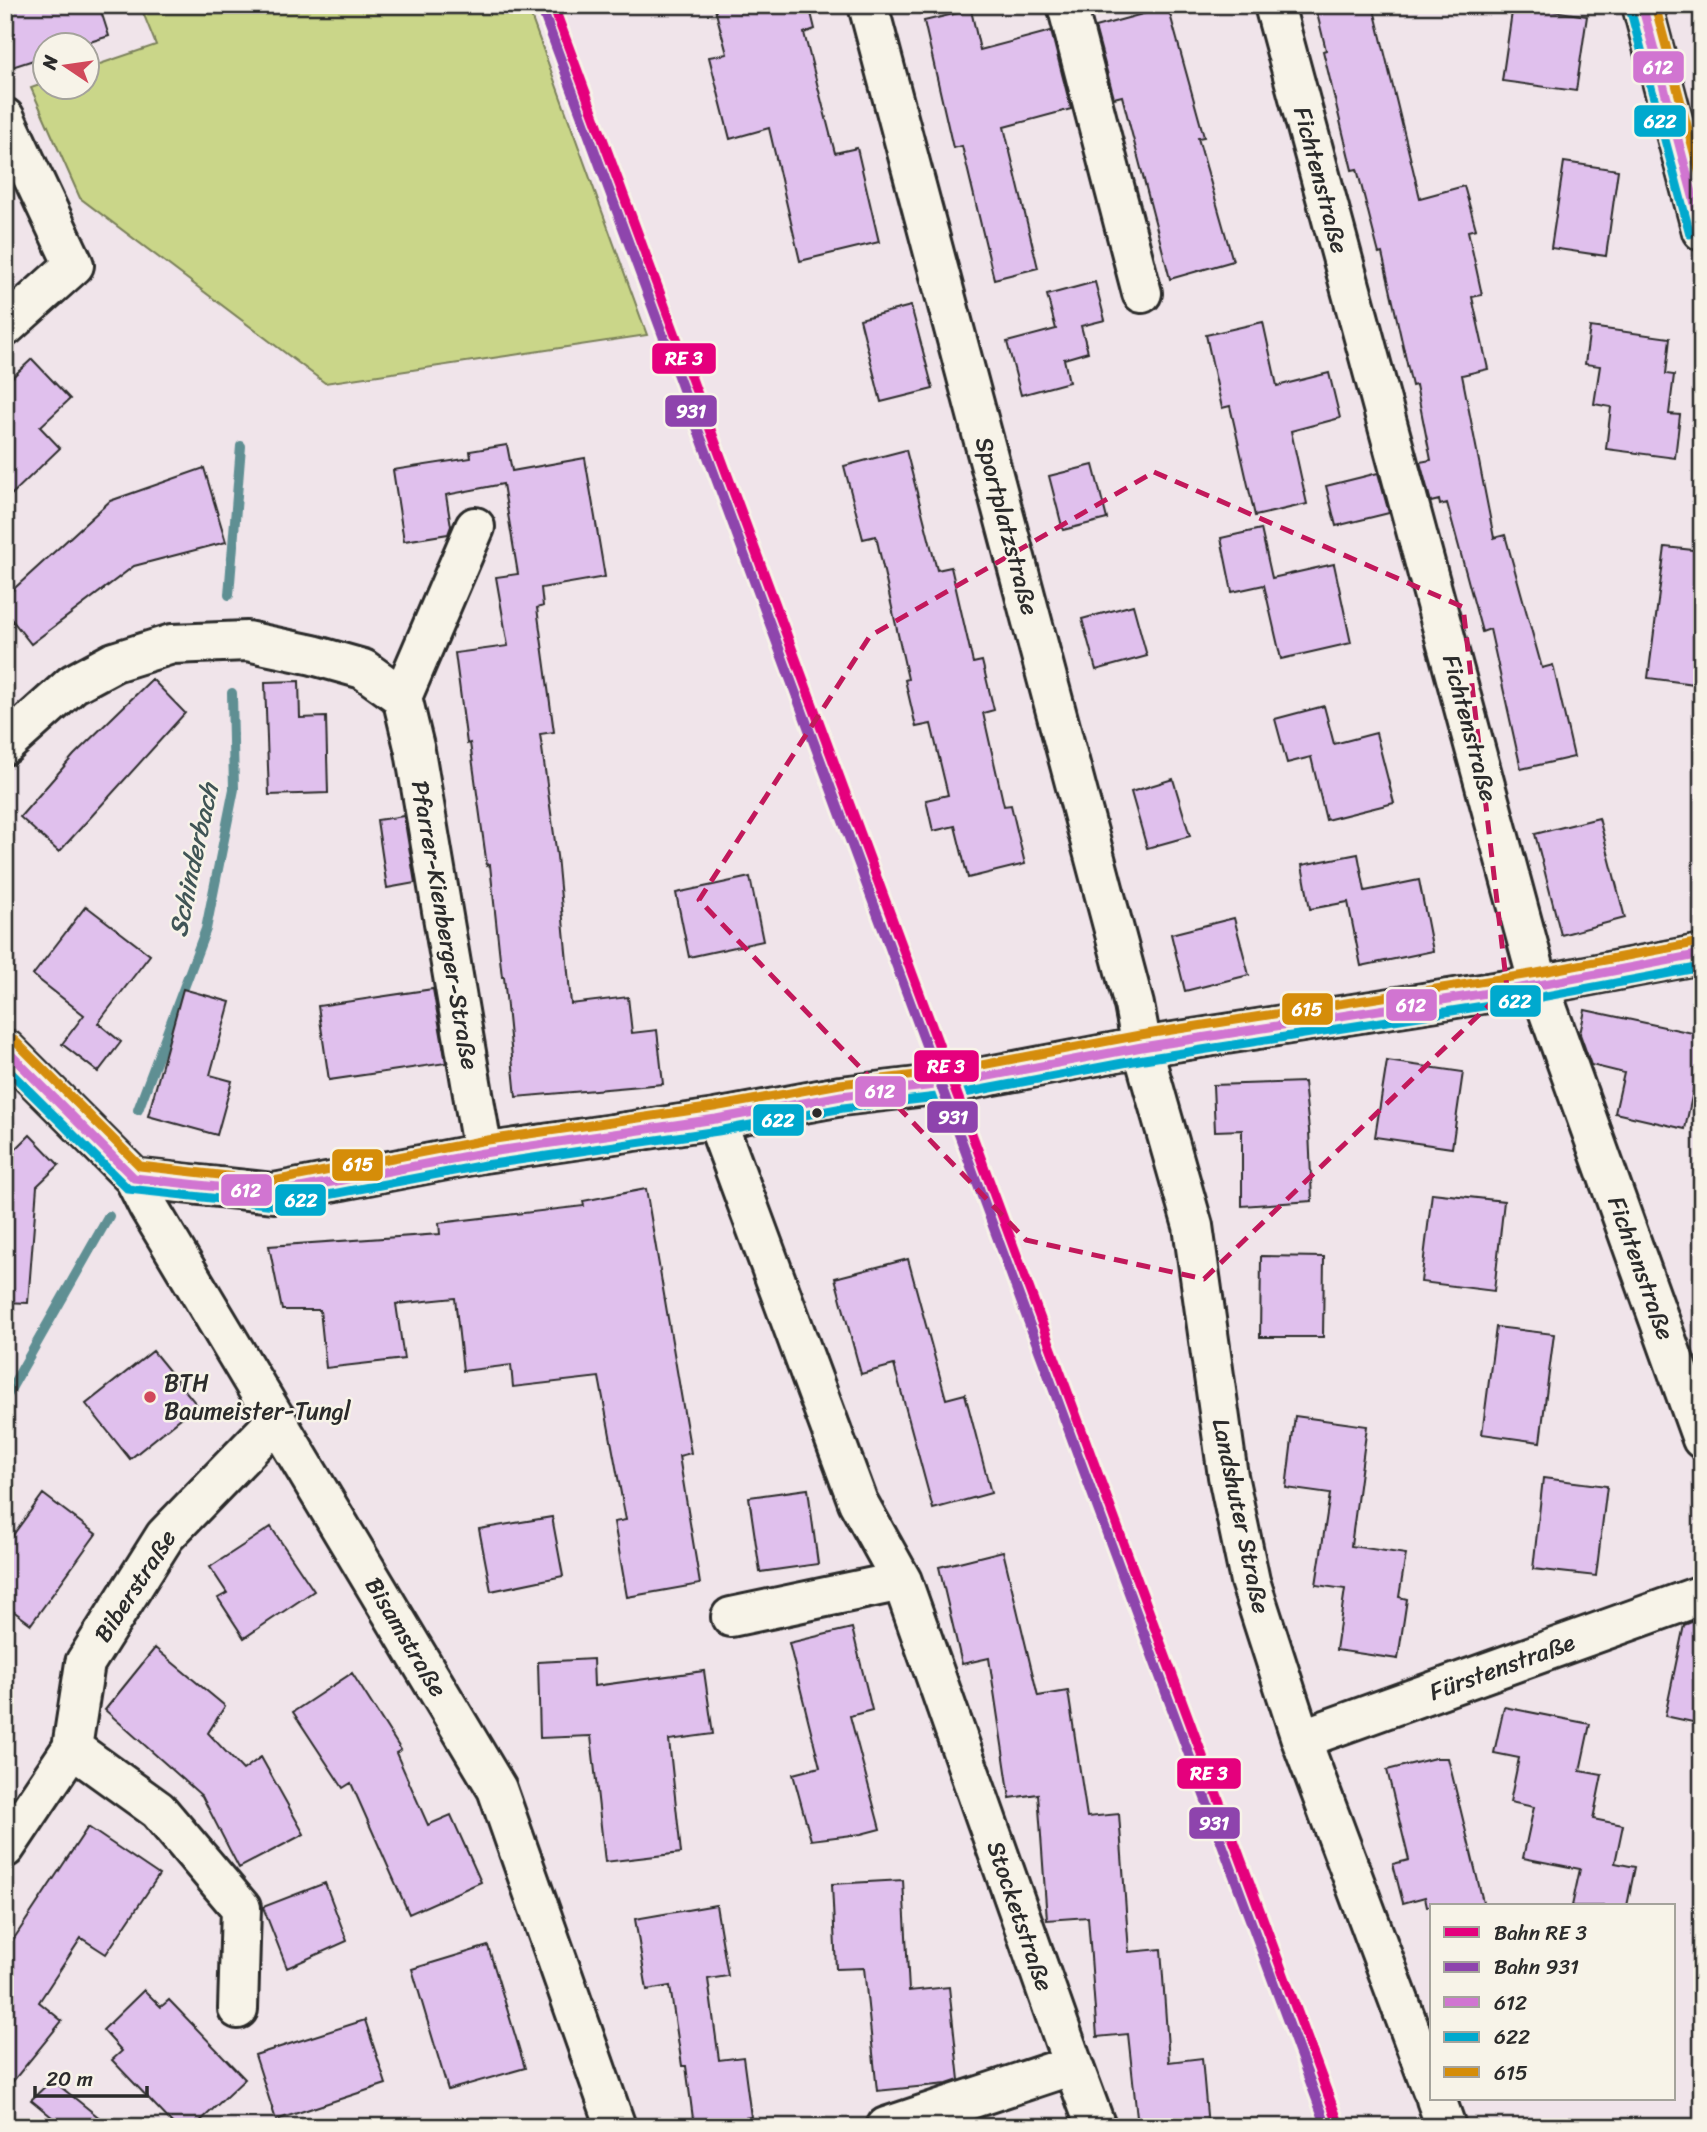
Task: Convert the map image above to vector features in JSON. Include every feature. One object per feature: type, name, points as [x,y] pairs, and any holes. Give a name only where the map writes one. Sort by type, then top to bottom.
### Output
[{"type":"street","name":"Sportplatzstraße","points":[[869,5],[1134,1005],[1142,1047]]},
{"type":"street","points":[[1067,5],[1142,293]]},
{"type":"street","name":"Fichtenstraße","points":[[1274,5],[1539,985],[1702,1438]]},
{"type":"street","points":[[1642,5],[1702,231]]},
{"type":"street","points":[[5,118],[74,265],[5,327]]},
{"type":"street","points":[[5,745],[73,684],[114,662],[172,644],[247,642],[313,655],[363,669],[402,697],[475,527]]},
{"type":"street","name":"Pfarrer-Kienberger-Straße","points":[[402,697],[415,751],[483,1153]]},
{"type":"street","points":[[5,1049],[134,1178],[274,1193],[483,1153],[716,1119],[841,1096],[952,1083],[1142,1047],[1539,985],[1702,954]]},
{"type":"street","name":"Landshuter Straße","points":[[1142,1047],[1193,1226],[1228,1476],[1250,1581],[1301,1739],[1430,2084]]},
{"type":"street","name":"Stocketstraße","points":[[716,1119],[858,1502],[902,1581],[1096,2127]]},
{"type":"street","name":"Bisamstraße","points":[[134,1178],[148,1206],[496,1789],[616,2127]]},
{"type":"street","name":"Biberstraße","points":[[5,1848],[72,1748],[85,1663],[164,1536],[277,1420]]},
{"type":"street","points":[[731,1617],[902,1581]]},
{"type":"street","name":"Fürstenstraße","points":[[1301,1739],[1702,1595]]},
{"type":"street","points":[[72,1748],[158,1810],[241,1908],[237,2009]]},
{"type":"street","points":[[886,2127],[1073,2065]]},
{"type":"street","points":[[1436,2100],[1446,2127]]},
{"type":"highlighted area","points":[[1154,472],[1463,607],[1507,988],[1204,1279],[1026,1240],[699,900],[870,636]]},
{"type":"green space","points":[[140,5],[527,5],[647,335],[325,383],[80,198],[37,102],[102,102],[102,63],[156,45]]},
{"type":"building","points":[[5,5],[99,5],[109,36],[102,38],[102,32],[32,32],[32,61],[12,67],[5,44]]},
{"type":"building","points":[[714,5],[809,5],[815,29],[804,33],[835,153],[857,148],[879,242],[800,261],[769,128],[730,139],[709,57],[727,54]]},
{"type":"building","points":[[1315,5],[1373,5],[1420,198],[1464,186],[1476,229],[1468,231],[1482,295],[1472,297],[1488,369],[1462,375],[1494,538],[1505,535],[1542,668],[1553,665],[1574,757],[1521,769],[1490,629],[1482,632],[1447,503],[1440,505],[1439,500],[1431,502],[1420,462],[1431,460],[1416,385],[1412,386],[1382,253],[1379,254],[1357,169],[1352,170],[1323,51],[1326,50]]},
{"type":"building","points":[[1513,5],[1587,16],[1576,91],[1502,81]]},
{"type":"building","points":[[1168,7],[1204,137],[1198,138],[1233,261],[1170,279],[1122,96],[1114,98],[1095,27]]},
{"type":"building","points":[[971,10],[980,50],[1051,31],[1071,109],[1004,127],[1038,268],[994,279],[962,146],[953,148],[924,21]]},
{"type":"building","points":[[1564,162],[1618,170],[1606,256],[1551,248]]},
{"type":"building","points":[[1095,282],[1105,320],[1081,326],[1088,352],[1064,359],[1069,382],[1021,395],[1007,342],[1056,329],[1047,295]]},
{"type":"building","points":[[911,306],[933,389],[881,402],[860,319]]},
{"type":"building","points":[[1263,322],[1277,386],[1329,373],[1340,418],[1291,431],[1307,504],[1255,516],[1230,406],[1222,408],[1206,335]]},
{"type":"building","points":[[1590,327],[1670,338],[1666,374],[1674,375],[1669,414],[1680,415],[1675,458],[1606,449],[1611,407],[1594,404],[1600,366],[1585,364]]},
{"type":"building","points":[[32,359],[70,399],[40,427],[60,448],[5,501],[5,384]]},
{"type":"building","points":[[507,445],[512,471],[585,458],[605,577],[541,588],[543,606],[537,608],[554,732],[540,734],[557,856],[571,1004],[628,997],[632,1033],[657,1030],[663,1084],[516,1097],[490,865],[487,866],[455,653],[508,646],[496,577],[518,574],[503,484],[446,495],[451,526],[448,534],[404,541],[393,470],[471,458],[470,451]]},
{"type":"building","points":[[906,450],[937,570],[951,567],[973,663],[982,661],[994,710],[983,713],[1004,806],[1011,805],[1025,864],[968,878],[955,826],[933,831],[926,800],[948,795],[931,724],[916,727],[876,536],[863,539],[844,466]]},
{"type":"building","points":[[1093,465],[1107,519],[1063,530],[1049,476]]},
{"type":"building","points":[[204,468],[226,542],[134,566],[31,644],[5,611],[5,597],[110,501]]},
{"type":"building","points":[[1378,473],[1389,513],[1336,526],[1326,486]]},
{"type":"building","points":[[1261,529],[1272,578],[1334,564],[1351,643],[1281,659],[1264,585],[1232,592],[1221,538]]},
{"type":"building","points":[[1665,547],[1702,551],[1702,685],[1648,678]]},
{"type":"building","points":[[1133,605],[1147,656],[1096,670],[1082,619]]},
{"type":"building","points":[[152,679],[185,713],[59,852],[20,817],[74,755]]},
{"type":"building","points":[[299,681],[300,718],[326,717],[328,793],[269,795],[265,682]]},
{"type":"building","points":[[1324,706],[1334,744],[1376,733],[1394,803],[1326,820],[1311,757],[1287,763],[1275,719]]},
{"type":"building","points":[[1173,779],[1190,836],[1147,848],[1131,792]]},
{"type":"building","points":[[404,816],[415,883],[387,888],[377,820]]},
{"type":"building","points":[[1599,818],[1625,918],[1561,935],[1535,834]]},
{"type":"building","points":[[1358,854],[1365,891],[1419,880],[1433,951],[1361,966],[1348,902],[1310,909],[1302,865]]},
{"type":"building","points":[[750,877],[763,941],[689,957],[676,893]]},
{"type":"building","points":[[86,906],[150,955],[98,1023],[121,1042],[98,1072],[62,1044],[84,1015],[33,975]]},
{"type":"building","points":[[1234,918],[1249,975],[1185,991],[1171,934]]},
{"type":"building","points":[[183,989],[230,1002],[210,1075],[232,1081],[217,1135],[148,1116]]},
{"type":"building","points":[[433,989],[446,1063],[329,1080],[318,1006]]},
{"type":"building","points":[[1585,1010],[1702,1035],[1702,1050],[1685,1129],[1615,1113],[1624,1073],[1591,1065],[1580,1034]]},
{"type":"building","points":[[1387,1061],[1463,1072],[1452,1148],[1375,1137]]},
{"type":"building","points":[[1304,1082],[1312,1201],[1242,1206],[1242,1130],[1215,1131],[1213,1085]]},
{"type":"building","points":[[30,1135],[59,1165],[37,1186],[28,1303],[5,1302],[5,1160]]},
{"type":"building","points":[[646,1189],[691,1453],[679,1456],[700,1584],[627,1597],[614,1522],[626,1520],[599,1377],[513,1387],[511,1365],[463,1371],[455,1298],[396,1304],[404,1359],[326,1368],[320,1310],[282,1310],[269,1246],[440,1234],[439,1223],[584,1206],[583,1201]]},
{"type":"building","points":[[1432,1193],[1504,1201],[1494,1291],[1421,1282]]},
{"type":"building","points":[[1261,1256],[1324,1257],[1323,1337],[1260,1337]]},
{"type":"building","points":[[908,1259],[946,1399],[965,1394],[991,1493],[933,1509],[894,1365],[861,1374],[835,1278]]},
{"type":"building","points":[[1496,1327],[1554,1334],[1540,1442],[1482,1434]]},
{"type":"building","points":[[153,1351],[197,1405],[130,1459],[86,1404]]},
{"type":"building","points":[[1295,1416],[1367,1426],[1351,1546],[1406,1554],[1399,1597],[1407,1599],[1398,1659],[1336,1650],[1345,1589],[1316,1585],[1330,1494],[1286,1488]]},
{"type":"building","points":[[1543,1478],[1607,1486],[1596,1576],[1533,1569]]},
{"type":"building","points":[[808,1489],[818,1564],[760,1572],[749,1497]]},
{"type":"building","points":[[43,1494],[96,1534],[31,1624],[5,1605],[5,1546]]},
{"type":"building","points":[[552,1517],[563,1576],[491,1591],[479,1529]]},
{"type":"building","points":[[271,1527],[314,1591],[244,1638],[218,1598],[227,1593],[210,1567]]},
{"type":"building","points":[[1003,1551],[1038,1696],[1068,1691],[1087,1817],[1119,1814],[1129,1952],[1161,1949],[1169,2062],[1202,2058],[1208,2127],[1138,2127],[1128,2034],[1097,2037],[1088,1917],[1047,1920],[1038,1794],[1010,1798],[989,1658],[962,1664],[939,1567]]},
{"type":"building","points":[[1702,1618],[1702,1724],[1665,1716],[1684,1625]]},
{"type":"building","points":[[852,1628],[872,1710],[850,1716],[880,1829],[811,1840],[793,1774],[820,1767],[789,1643]]},
{"type":"building","points":[[155,1648],[225,1706],[208,1733],[243,1770],[261,1757],[304,1834],[239,1868],[202,1796],[105,1710]]},
{"type":"building","points":[[593,1659],[594,1686],[704,1671],[713,1734],[669,1740],[681,1853],[605,1862],[591,1736],[540,1738],[538,1662]]},
{"type":"building","points":[[352,1673],[401,1750],[396,1753],[428,1825],[451,1815],[481,1882],[409,1914],[351,1783],[343,1788],[293,1712]]},
{"type":"building","points":[[1504,1707],[1590,1724],[1580,1771],[1602,1775],[1593,1819],[1623,1825],[1615,1863],[1635,1867],[1627,1904],[1572,1904],[1580,1869],[1523,1858],[1534,1807],[1510,1802],[1519,1758],[1494,1753]]},
{"type":"building","points":[[1435,1758],[1448,1758],[1484,1904],[1427,1906],[1425,1897],[1403,1903],[1393,1864],[1409,1860],[1387,1770]]},
{"type":"building","points":[[88,1827],[159,1875],[106,1954],[81,1938],[39,2002],[62,2021],[5,2091],[5,1952]]},
{"type":"building","points":[[903,1880],[909,1991],[949,1987],[959,2080],[947,2084],[877,2091],[864,1968],[836,1969],[832,1884]]},
{"type":"building","points":[[325,1883],[347,1941],[287,1968],[263,1907]]},
{"type":"building","points":[[716,1905],[728,1976],[708,1979],[719,2060],[743,2057],[751,2117],[694,2126],[686,2066],[682,2066],[670,1986],[647,1990],[635,1919]]},
{"type":"building","points":[[488,1946],[525,2068],[448,2090],[412,1969]]},
{"type":"building","points":[[144,1990],[161,2007],[169,2000],[245,2079],[194,2127],[176,2127],[112,2060],[122,2051],[103,2030]]},
{"type":"building","points":[[365,2020],[386,2084],[276,2120],[255,2055]]},
{"type":"building","points":[[52,2080],[111,2127],[64,2127],[31,2100]]},
{"type":"waterway","name":"Schinderbach","points":[[229,595],[241,446]]},
{"type":"waterway","name":"Schinderbach","points":[[138,1110],[206,929],[234,789],[232,693]]},
{"type":"waterway","name":"Schinderbach","points":[[5,1399],[109,1216]]},
{"type":"transit line","points":[[553,5],[1340,2127]]},
{"type":"transit line","name":"612","points":[[1642,5],[1702,230]]},
{"type":"transit line","name":"615","points":[[1655,5],[1702,182]]},
{"type":"transit line","name":"622","points":[[1630,8],[1690,234]]},
{"type":"transit line","name":"615","points":[[14,1040],[140,1166],[273,1181],[481,1141],[714,1107],[840,1084],[950,1071],[1140,1035],[1537,973],[1700,942]]},
{"type":"transit line","name":"612","points":[[5,1049],[134,1178],[274,1193],[483,1153],[716,1119],[841,1096],[952,1083],[1142,1047],[1539,985],[1702,954]]},
{"type":"transit line","name":"622","points":[[5,1067],[128,1189],[275,1205],[485,1165],[718,1131],[843,1108],[954,1095],[1144,1059],[1541,997],[1702,967]]},
{"type":"rail line","name":"931","points":[[542,9],[1327,2127]]},
{"type":"place","name":"BTH Baumeister-Tungl","points":[[150,1397]]}]
